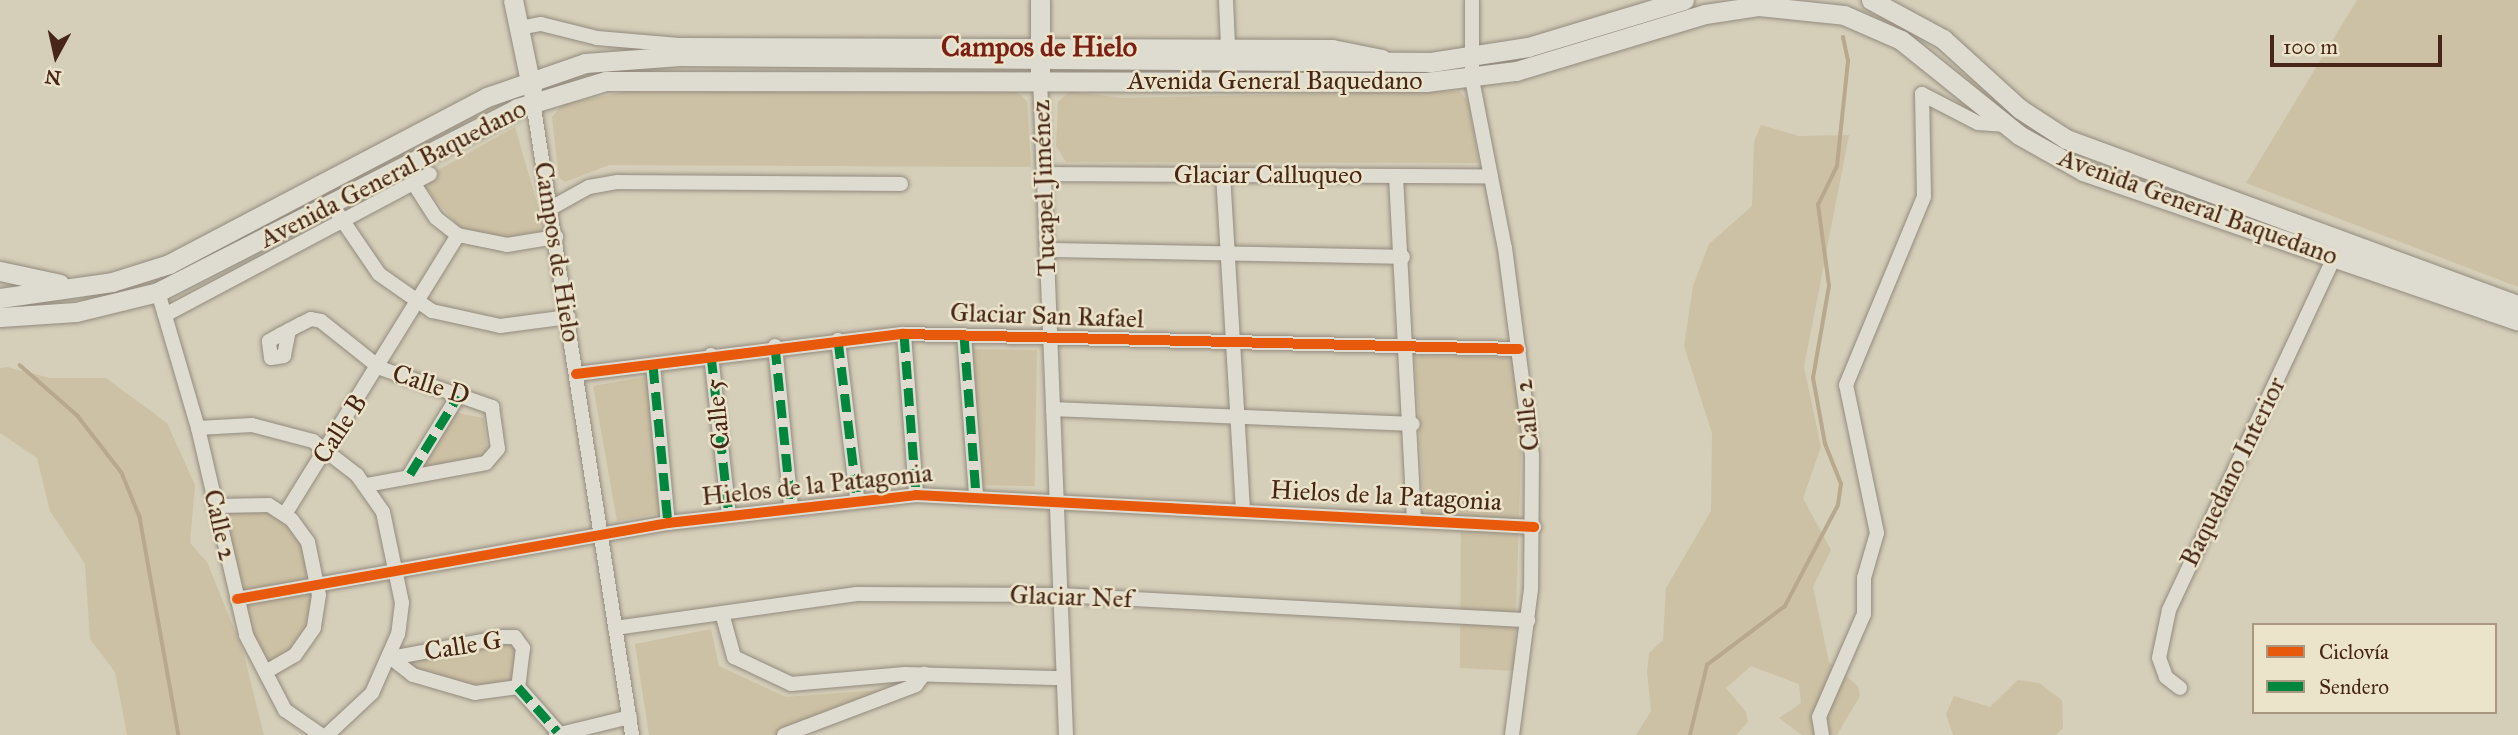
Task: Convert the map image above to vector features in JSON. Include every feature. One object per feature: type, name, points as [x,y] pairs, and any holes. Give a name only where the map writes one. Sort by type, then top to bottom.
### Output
[{"type":"main road","points":[[513,0],[533,102]]},
{"type":"main road","name":"Tucapel Jiménez","points":[[1031,0],[1039,57]]},
{"type":"main road","name":"Tucapel Jiménez","points":[[1039,57],[1040,0]]},
{"type":"main road","name":"Avenida General Baquedano","points":[[0,298],[99,285],[218,241],[530,79],[639,57],[1039,57],[1431,62],[1538,44],[1684,0]]},
{"type":"main road","name":"Avenida General Baquedano","points":[[1871,0],[1943,39],[2020,109],[2066,139],[2518,305]]},
{"type":"main road","name":"Avenida General Baquedano","points":[[0,317],[76,312],[158,292],[533,102],[636,77],[1039,57],[1472,79],[1735,4],[1793,6],[1870,26],[1923,54],[2007,125],[2083,171],[2518,321]]},
{"type":"main road","points":[[0,271],[42,283],[99,285]]},
{"type":"street","points":[[1226,0],[1228,46]]},
{"type":"street","name":"Calle 2","points":[[1472,0],[1469,57],[1519,349],[1534,527],[1528,620],[1513,735]]},
{"type":"street","name":"Avenida General Baquedano","points":[[520,28],[541,24],[597,38],[679,45],[1039,57],[1228,46],[1334,47],[1431,62]]},
{"type":"street","name":"Tucapel Jiménez","points":[[1039,57],[1066,735]]},
{"type":"street","points":[[1822,735],[1819,717],[1864,614],[1864,578],[1877,533],[1846,385],[1924,197],[1923,94],[1978,124],[2007,125]]},
{"type":"street","name":"Campos de Hielo","points":[[533,102],[632,735]]},
{"type":"street","points":[[166,315],[343,223],[430,174]]},
{"type":"street","name":"Glaciar Calluqueo","points":[[1044,174],[1491,176]]},
{"type":"street","points":[[1223,174],[1243,511]]},
{"type":"street","points":[[1396,176],[1410,348],[1414,520]]},
{"type":"street","points":[[551,208],[589,187],[618,182],[901,184]]},
{"type":"street","points":[[414,184],[436,218],[458,235],[506,245],[556,237]]},
{"type":"street","points":[[332,205],[379,274],[417,303],[483,325],[568,317]]},
{"type":"street","name":"Calle B","points":[[285,514],[380,368],[458,235]]},
{"type":"street","points":[[1047,250],[1403,257]]},
{"type":"street","name":"Baquedano Interior","points":[[2179,688],[2166,677],[2160,658],[2169,610],[2334,256]]},
{"type":"street","name":"Calle 2","points":[[158,292],[198,428],[237,598],[265,672],[285,710],[321,735]]},
{"type":"street","name":"Calle D","points":[[289,330],[321,321],[380,368],[492,407],[498,449],[493,458],[366,485]]},
{"type":"street","points":[[904,334],[916,495]]},
{"type":"street","name":"Glaciar San Rafael","points":[[576,374],[775,346],[904,334],[1234,345],[1519,349]]},
{"type":"street","points":[[964,335],[976,495]]},
{"type":"street","points":[[838,340],[857,498]]},
{"type":"street","points":[[775,346],[791,506]]},
{"type":"street","name":"Calle 5","points":[[711,355],[729,515]]},
{"type":"street","points":[[653,365],[668,523]]},
{"type":"street","points":[[410,474],[458,396]]},
{"type":"street","points":[[1053,410],[1413,424]]},
{"type":"street","points":[[198,428],[268,426],[327,449],[366,485],[383,512],[402,603],[391,658],[372,693],[327,735]]},
{"type":"street","name":"Hielos de la Patagonia","points":[[237,598],[668,523],[857,498],[976,495],[1534,527]]},
{"type":"street","points":[[216,506],[250,502],[285,514],[308,542],[318,584],[310,638],[286,662],[265,672]]},
{"type":"street","name":"Glaciar Nef","points":[[615,628],[857,594],[1060,596],[1528,620]]},
{"type":"street","points":[[722,613],[734,657],[779,681],[924,674],[1063,678]]},
{"type":"street","name":"Calle G","points":[[516,637],[523,648],[517,687],[475,693],[413,675],[391,658],[516,637]]},
{"type":"street","points":[[784,735],[916,685],[924,674]]},
{"type":"street","points":[[517,687],[556,733],[629,717]]},
{"type":"shaded area","points":[[2357,0],[2518,0],[2518,287],[2246,183]]},
{"type":"shaded area","points":[[639,89],[1016,91],[1027,101],[1031,167],[609,165],[565,182],[559,178],[552,117],[563,104]]},
{"type":"shaded area","points":[[1070,91],[1121,98],[1459,91],[1468,101],[1479,163],[1066,162],[1056,146],[1058,102]]},
{"type":"shaded area","points":[[1761,125],[1799,136],[1849,135],[1804,367],[1821,447],[1803,498],[1831,550],[1813,587],[1829,662],[1858,686],[1860,696],[1837,735],[1802,735],[1779,718],[1801,703],[1799,684],[1751,666],[1726,688],[1746,712],[1748,722],[1736,735],[1636,735],[1651,711],[1647,672],[1649,653],[1663,640],[1666,588],[1711,511],[1712,433],[1684,346],[1693,286],[1709,244],[1752,206],[1754,142]]},
{"type":"shaded area","points":[[515,127],[546,234],[512,242],[459,227],[426,188],[438,170]]},
{"type":"shaded area","points":[[971,349],[1037,350],[1035,486],[969,485]]},
{"type":"shaded area","points":[[1415,356],[1512,357],[1522,426],[1514,671],[1460,668],[1461,518],[1430,516],[1424,509]]},
{"type":"shaded area","points":[[7,367],[50,378],[106,378],[167,423],[195,485],[190,543],[207,562],[243,651],[264,735],[127,735],[115,672],[90,639],[85,564],[50,511],[37,458],[0,433],[0,368]]},
{"type":"shaded area","points":[[650,376],[661,513],[617,521],[593,386]]},
{"type":"shaded area","points":[[453,412],[484,418],[488,460],[419,469]]},
{"type":"shaded area","points":[[240,505],[281,515],[307,545],[314,582],[238,595],[219,508]]},
{"type":"shaded area","points":[[315,587],[316,614],[296,650],[267,667],[249,635],[241,601]]},
{"type":"shaded area","points":[[711,629],[719,666],[786,697],[893,689],[780,735],[649,735],[635,644]]},
{"type":"shaded area","points":[[513,640],[520,649],[515,684],[475,689],[415,672],[397,660]]},
{"type":"shaded area","points":[[2018,680],[2039,683],[2062,700],[2063,728],[2056,735],[1953,735],[1946,714],[1954,696],[1990,707]]},
{"type":"waterway","points":[[1690,735],[1707,665],[1785,606],[1838,505],[1841,484],[1825,444],[1813,378],[1829,286],[1818,205],[1837,166],[1848,61],[1843,38]]},
{"type":"waterway","points":[[20,365],[78,416],[122,473],[140,517],[179,735]]},
{"type":"marked path","points":[[904,334],[916,495]]},
{"type":"marked path","points":[[964,335],[976,495]]},
{"type":"marked path","points":[[838,340],[857,498]]},
{"type":"marked path","points":[[775,346],[791,506]]},
{"type":"marked path","points":[[711,355],[729,515]]},
{"type":"marked path","points":[[653,365],[668,523]]},
{"type":"marked path","points":[[410,474],[458,396]]},
{"type":"marked path","points":[[518,687],[557,731]]},
{"type":"cycle path","points":[[576,374],[904,334],[1519,349]]},
{"type":"cycle path","points":[[237,599],[668,523],[916,495],[1534,527]]},
{"type":"district","name":"Campos de Hielo","points":[[1039,47]]}]
